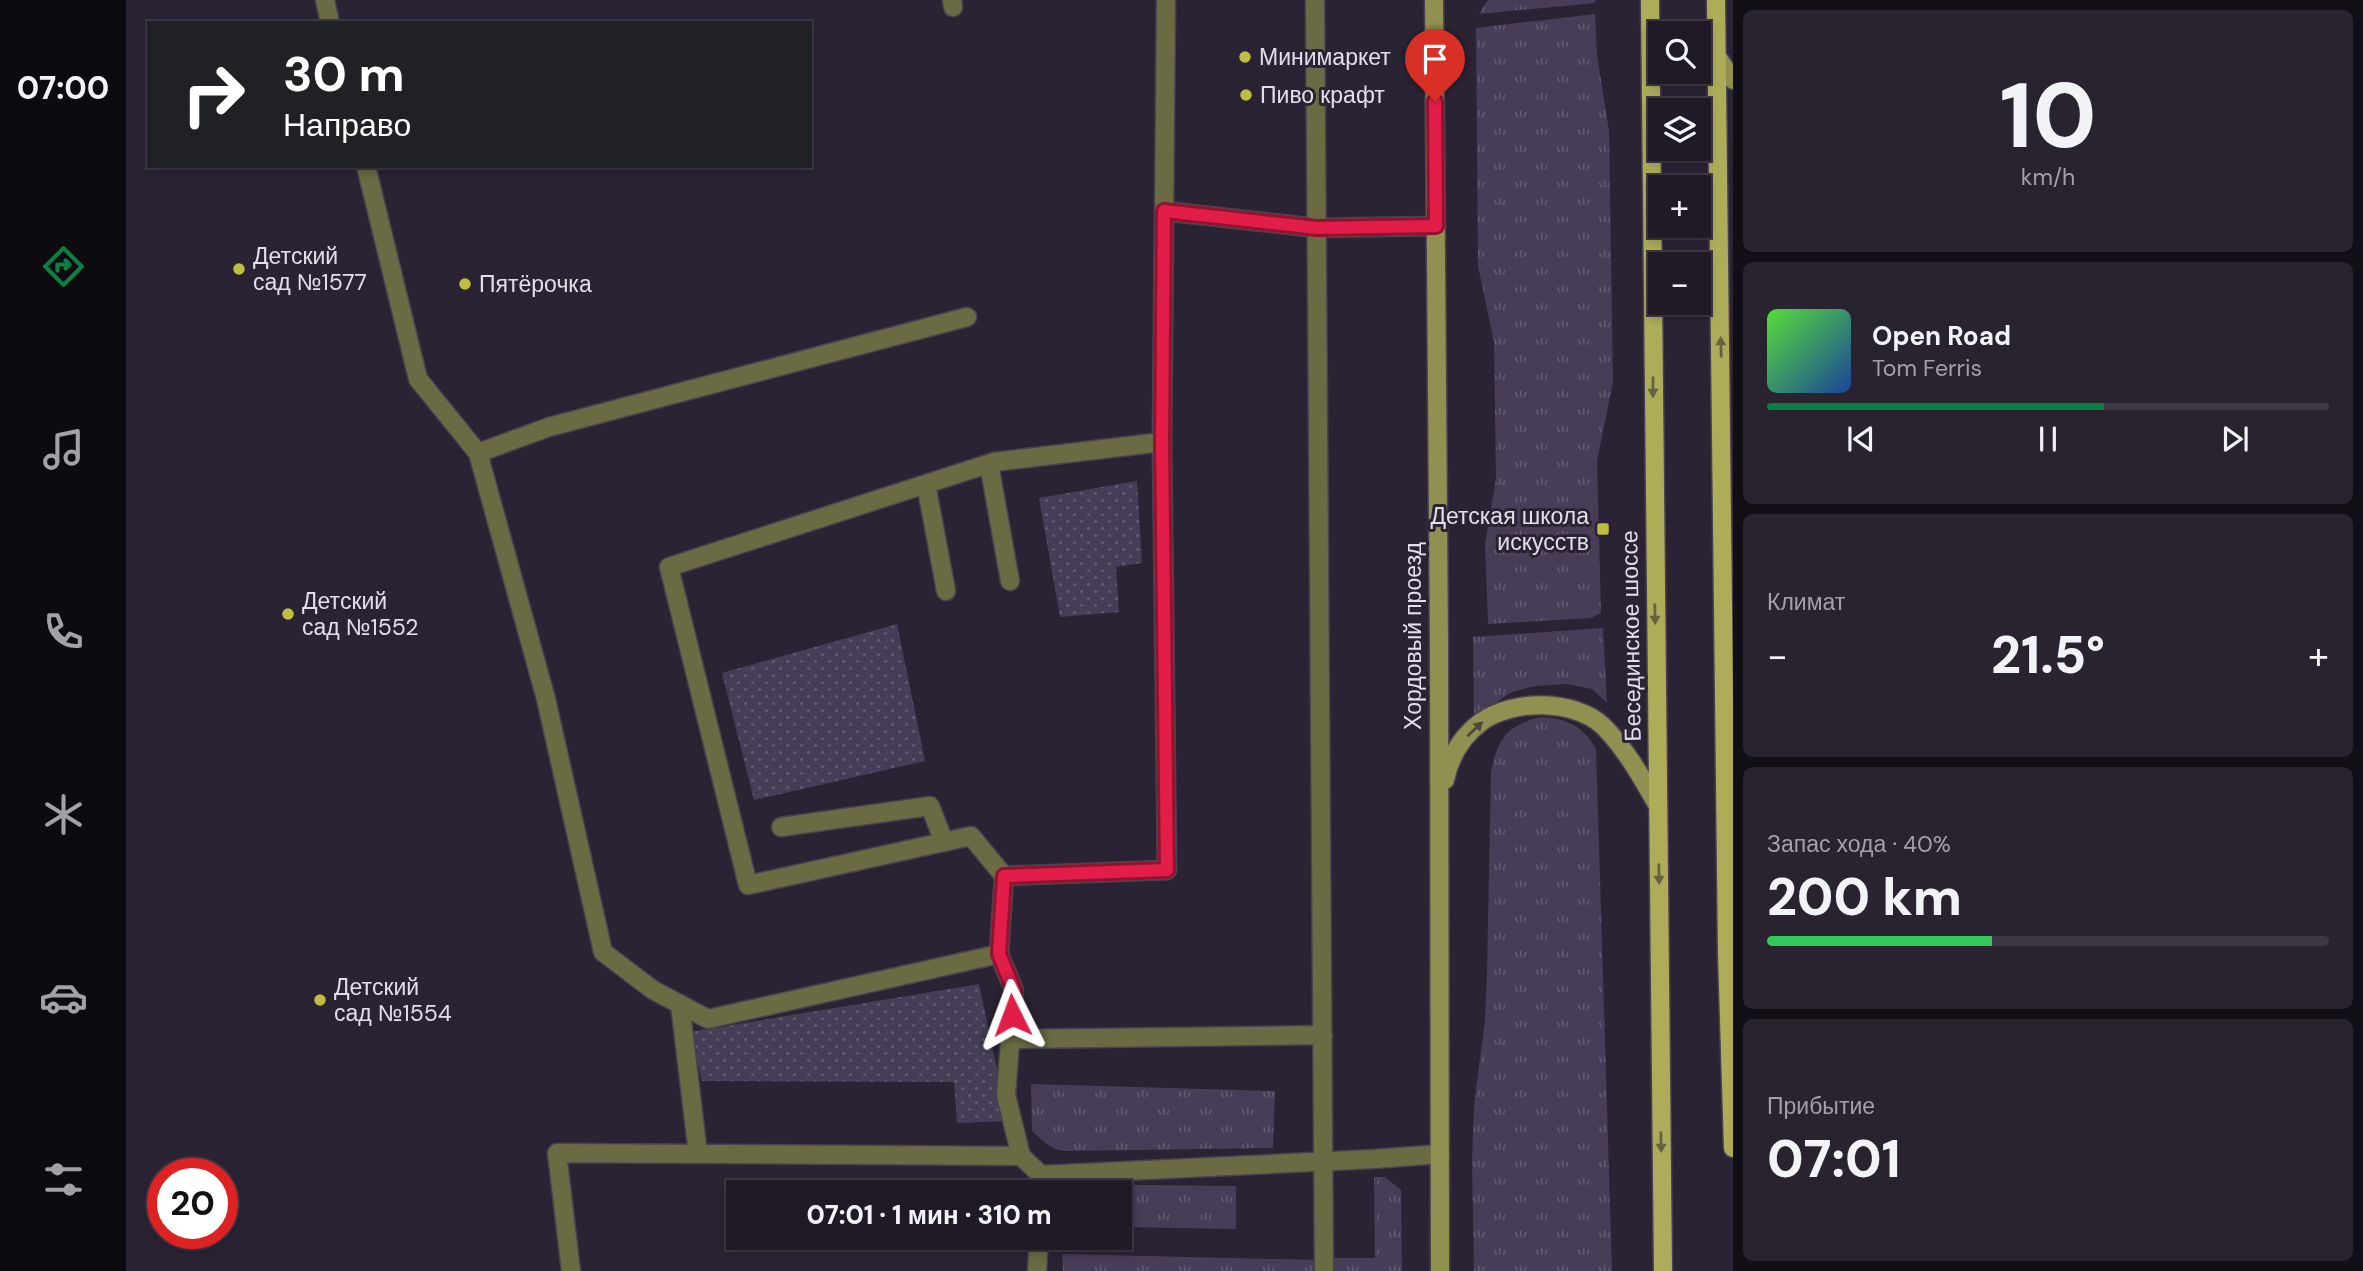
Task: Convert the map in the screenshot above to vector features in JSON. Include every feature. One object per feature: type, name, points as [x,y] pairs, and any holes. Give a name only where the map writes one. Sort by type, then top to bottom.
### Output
[{"type":"main road","name":"Хордовый проезд","points":[[1434,0],[1440,1271]]},
{"type":"main road","name":"Бесединское шоссе","points":[[1650,0],[1663,1271]]},
{"type":"main road","points":[[1716,0],[1727,954],[1733,1148]]},
{"type":"main road","points":[[1717,58],[1733,80]]},
{"type":"main road","points":[[1439,811],[1450,760],[1466,737],[1482,721],[1512,709],[1545,705],[1574,709],[1602,725],[1632,762],[1658,806]]},
{"type":"main road","points":[[1727,954],[1733,929]]},
{"type":"lane","points":[[324,0],[329,21]]},
{"type":"lane","points":[[1004,876],[1167,870],[1162,442],[1166,0]]},
{"type":"lane","points":[[1315,0],[1324,1271]]},
{"type":"lane","points":[[366,168],[418,379],[478,453],[546,699],[603,952],[653,990],[708,1019],[999,954]]},
{"type":"lane","points":[[1164,211],[1317,228],[1436,226]]},
{"type":"lane","points":[[478,453],[549,426],[967,317]]},
{"type":"lane","points":[[1039,1180],[1021,1156],[1006,1095],[1014,990],[999,954],[1004,876],[971,836],[748,885],[669,567],[989,464],[1162,442]]},
{"type":"lane","points":[[989,464],[1010,581]]},
{"type":"lane","points":[[926,484],[946,591]]},
{"type":"lane","points":[[781,827],[930,806],[944,842]]},
{"type":"lane","points":[[680,1004],[698,1154]]},
{"type":"lane","points":[[1010,1040],[1323,1035]]},
{"type":"lane","points":[[571,1271],[557,1153],[1021,1156]]},
{"type":"lane","points":[[1081,1180],[1440,1154]]},
{"type":"lane","points":[[1037,1271],[1038,1250]]},
{"type":"green space","points":[[1488,0],[1595,0],[1595,3],[1479,14]]},
{"type":"green space","points":[[1595,14],[1597,55],[1609,131],[1613,382],[1597,461],[1601,613],[1591,618],[1488,624],[1485,544],[1496,479],[1494,342],[1478,266],[1476,28]]},
{"type":"green space","points":[[1137,481],[1142,563],[1116,567],[1119,612],[1060,617],[1039,498]]},
{"type":"green space","points":[[897,624],[925,761],[754,800],[722,673]]},
{"type":"green space","points":[[1603,628],[1607,703],[1592,689],[1567,684],[1534,686],[1510,693],[1474,718],[1473,637]]},
{"type":"green space","points":[[1540,717],[1558,719],[1580,729],[1596,749],[1612,1271],[1474,1271],[1472,1162],[1474,1105],[1485,1020],[1491,772],[1505,736],[1519,725]]},
{"type":"green space","points":[[979,984],[1008,1121],[957,1123],[954,1082],[702,1081],[690,1032]]},
{"type":"green space","points":[[1031,1084],[1275,1091],[1273,1148],[1058,1150],[1032,1131]]},
{"type":"green space","points":[[1374,1177],[1385,1177],[1401,1190],[1402,1271],[1325,1271],[1325,1258],[1375,1258]]},
{"type":"green space","points":[[1132,1185],[1236,1186],[1236,1229],[1132,1227]]},
{"type":"green space","points":[[1062,1254],[1319,1260],[1319,1271],[1063,1271]]},
{"type":"place","name":"Минимаркет","points":[[1245,57]]},
{"type":"place","name":"Пиво крафт","points":[[1246,95]]},
{"type":"place","name":"Детский сад №1577","points":[[239,269]]},
{"type":"place","name":"Пятёрочка","points":[[465,284]]},
{"type":"place","name":"Детская школа искусств","points":[[1603,529]]},
{"type":"place","name":"Детский сад №1552","points":[[288,614]]},
{"type":"place","name":"Детский сад №1554","points":[[320,1000]]},
{"type":"route","points":[[1012,1015],[1014,990],[999,954],[1004,876],[1167,870],[1162,442],[1164,211],[1317,228],[1436,226],[1435,101]]}]
